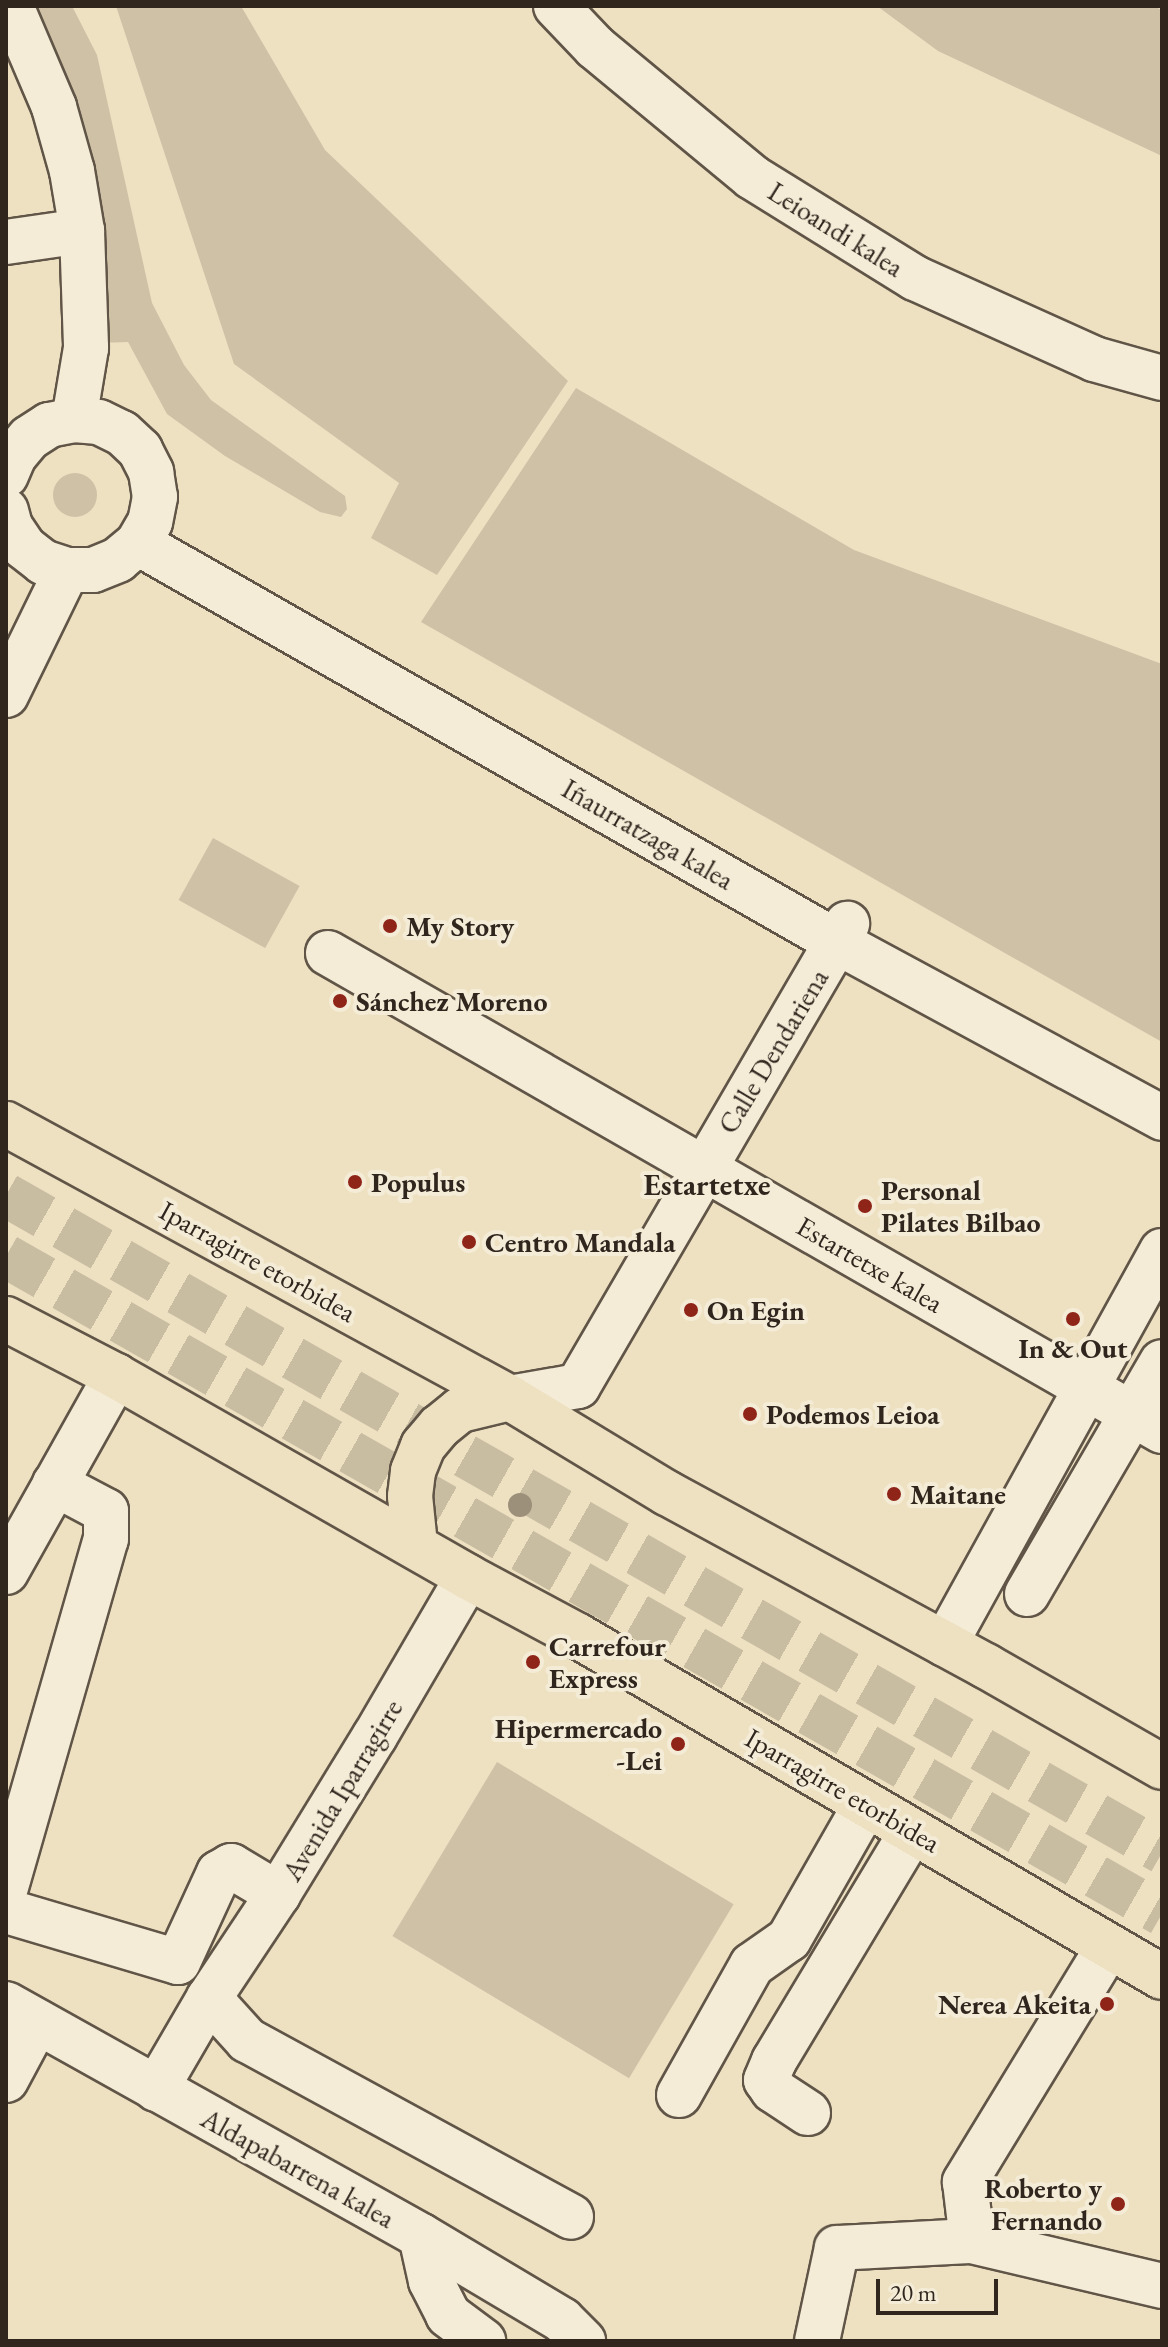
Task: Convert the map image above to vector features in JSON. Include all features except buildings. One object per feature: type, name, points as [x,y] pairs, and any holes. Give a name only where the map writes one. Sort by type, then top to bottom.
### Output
[{"type":"main road","name":"Iparragirre etorbidea","points":[[6,1124],[510,1398],[598,1450]]},
{"type":"main road","points":[[6,1319],[116,1376],[415,1545]]},
{"type":"main road","points":[[415,1545],[410,1496],[413,1471],[423,1446],[439,1427],[460,1410],[510,1398]]},
{"type":"main road","points":[[598,1450],[667,1493],[945,1644],[1162,1767]]},
{"type":"main road","name":"Iparragirre etorbidea","points":[[415,1545],[578,1636],[1162,1977]]},
{"type":"street","points":[[11,6],[54,107],[72,171],[82,231],[86,348],[74,420]]},
{"type":"street","name":"Leioandi kalea","points":[[556,6],[595,47],[752,177],[915,278],[1094,359],[1162,378]]},
{"type":"street","points":[[6,242],[82,231]]},
{"type":"street","points":[[6,475],[14,456],[29,438],[49,425],[74,420],[99,422],[122,433],[140,450],[151,472],[155,497],[150,522],[138,543],[118,560],[93,570],[67,570],[43,562],[24,547],[10,526],[6,511]]},
{"type":"street","name":"Iñaurratzaga kalea","points":[[138,543],[842,933],[1162,1118]]},
{"type":"street","points":[[6,695],[67,570]]},
{"type":"street","name":"Calle Dendariena","points":[[578,1386],[842,933]]},
{"type":"street","name":"Estartetxe kalea","points":[[328,953],[1147,1423]]},
{"type":"street","points":[[945,1644],[1162,1251]]},
{"type":"street","points":[[1027,1594],[1147,1423],[1162,1362]]},
{"type":"street","points":[[6,1572],[116,1376]]},
{"type":"street","points":[[510,1398],[578,1386],[598,1450]]},
{"type":"street","points":[[6,1887],[106,1539],[106,1511],[55,1484]]},
{"type":"street","name":"Avenida Iparragirre","points":[[156,2089],[209,1998],[278,1894],[468,1577]]},
{"type":"street","points":[[679,2095],[752,1965],[789,1939],[866,1804]]},
{"type":"street","points":[[808,2113],[773,2090],[766,2080],[774,2061],[912,1831]]},
{"type":"street","points":[[6,1911],[178,1962],[219,1873],[231,1866],[278,1894]]},
{"type":"street","points":[[972,2241],[965,2182],[1096,1967]]},
{"type":"street","points":[[209,1998],[247,2040],[571,2217]]},
{"type":"street","points":[[6,2080],[22,2013]]},
{"type":"street","name":"Aldapabarrena kalea","points":[[22,2013],[421,2236],[562,2320],[583,2341]]},
{"type":"street","points":[[421,2236],[431,2281],[448,2315],[483,2341]]},
{"type":"street","points":[[817,2341],[837,2248],[972,2241],[1162,2286]]},
{"type":"shaded area","points":[[22,6],[72,6],[97,55],[152,303],[184,365],[211,400],[345,496],[347,509],[341,517],[320,512],[225,456],[167,414],[128,342],[98,343]]},
{"type":"shaded area","points":[[116,6],[241,6],[325,150],[568,381],[437,575],[371,538],[399,483],[234,364]]},
{"type":"shaded area","points":[[877,6],[1153,6],[1162,10],[1162,156],[938,51]]},
{"type":"shaded area","points":[[576,388],[854,550],[1162,664],[1162,1042],[421,622]]},
{"type":"shaded area","points":[[75,473],[91,479],[97,495],[91,511],[75,517],[59,511],[53,495],[59,479]]},
{"type":"shaded area","points":[[213,838],[300,886],[265,948],[179,900]]},
{"type":"shaded area","points":[[497,1762],[734,1904],[629,2078],[392,1936]]},
{"type":"tunnel","points":[[6,1195],[1162,1852]]},
{"type":"tunnel","points":[[6,1256],[1162,1914]]},
{"type":"place","name":"My Story","points":[[390,926]]},
{"type":"place","name":"Sánchez Moreno","points":[[340,1001]]},
{"type":"place","name":"Populus","points":[[355,1182]]},
{"type":"place","name":"Personal Pilates Bilbao","points":[[865,1206]]},
{"type":"place","name":"Centro Mandala","points":[[469,1242]]},
{"type":"place","name":"On Egin","points":[[691,1310]]},
{"type":"place","name":"In & Out","points":[[1073,1319]]},
{"type":"place","name":"Podemos Leioa","points":[[750,1414]]},
{"type":"place","name":"Maitane","points":[[894,1494]]},
{"type":"place","name":"Carrefour Express","points":[[533,1662]]},
{"type":"place","name":"Hipermercado -Lei","points":[[678,1744]]},
{"type":"place","name":"Nerea Akeita","points":[[1107,2004]]},
{"type":"place","name":"Roberto y Fernando","points":[[1118,2204]]},
{"type":"district","name":"Estartetxe","points":[[707,1185]]}]
